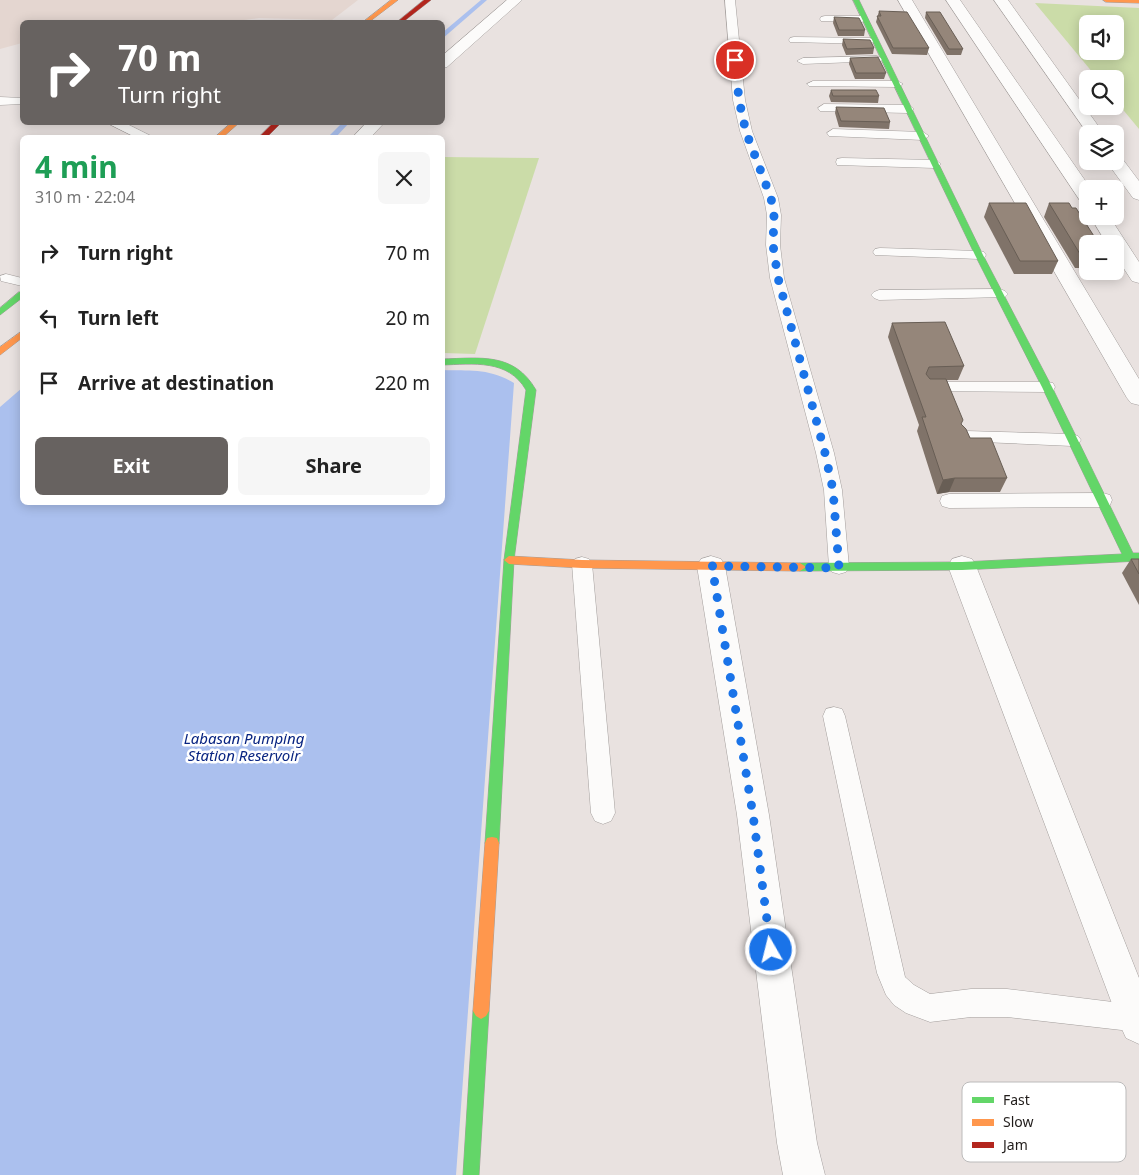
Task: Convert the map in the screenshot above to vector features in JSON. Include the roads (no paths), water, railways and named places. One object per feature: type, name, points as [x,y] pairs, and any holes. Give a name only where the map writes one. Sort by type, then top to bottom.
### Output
[{"type":"street","points":[[369,20],[395,0]]},
{"type":"street","points":[[403,20],[428,0]]},
{"type":"street","points":[[445,61],[515,0]]},
{"type":"street","points":[[509,560],[582,564],[839,568],[962,566],[1134,557],[1072,440],[979,255],[856,0]]},
{"type":"street","points":[[905,0],[1139,398]]},
{"type":"street","points":[[954,0],[1079,185]]},
{"type":"street","points":[[1001,0],[1090,125]]},
{"type":"street","points":[[1106,0],[1138,3]]},
{"type":"street","points":[[221,135],[233,125]]},
{"type":"street","points":[[264,135],[276,125]]},
{"type":"street","points":[[363,135],[374,125]]},
{"type":"street","points":[[1122,170],[1139,194]]},
{"type":"street","points":[[1105,225],[1139,277]]},
{"type":"street","points":[[0,312],[20,296]]},
{"type":"street","points":[[0,352],[20,336]]},
{"type":"street","points":[[445,362],[486,363],[510,366],[524,376],[530,390],[509,560],[471,1175]]},
{"type":"street","points":[[712,566],[753,815],[796,1133],[804,1175]]},
{"type":"street","points":[[962,566],[1138,1022]]},
{"type":"lane","points":[[730,0],[739,100],[746,132],[771,198],[774,215],[773,245],[778,278],[825,453],[833,490],[839,568]]},
{"type":"lane","points":[[825,19],[866,20]]},
{"type":"lane","points":[[794,40],[877,41]]},
{"type":"lane","points":[[803,61],[886,59]]},
{"type":"lane","points":[[813,84],[897,84]]},
{"type":"lane","points":[[0,101],[20,101]]},
{"type":"lane","points":[[824,108],[908,109]]},
{"type":"lane","points":[[117,125],[142,135]]},
{"type":"lane","points":[[833,133],[923,136]]},
{"type":"lane","points":[[842,162],[935,164]]},
{"type":"lane","points":[[880,252],[979,255]]},
{"type":"lane","points":[[6,278],[20,282]]},
{"type":"lane","points":[[879,295],[1000,294]]},
{"type":"lane","points":[[931,387],[1047,387]]},
{"type":"lane","points":[[966,437],[1072,440]]},
{"type":"lane","points":[[949,500],[1103,500]]},
{"type":"lane","points":[[582,564],[603,813]]},
{"type":"lane","points":[[834,716],[890,973],[895,986],[916,1003],[930,1008],[971,1003],[1007,1003],[1138,1022]]},
{"type":"water","name":"Labasan Pumping Station Reservoir","points":[[445,370],[488,373],[514,383],[456,1175],[0,1175],[0,407],[20,390],[20,505],[445,505]]},
{"type":"waterway","points":[[445,34],[484,0]]},
{"type":"waterway","points":[[333,135],[344,125]]}]
